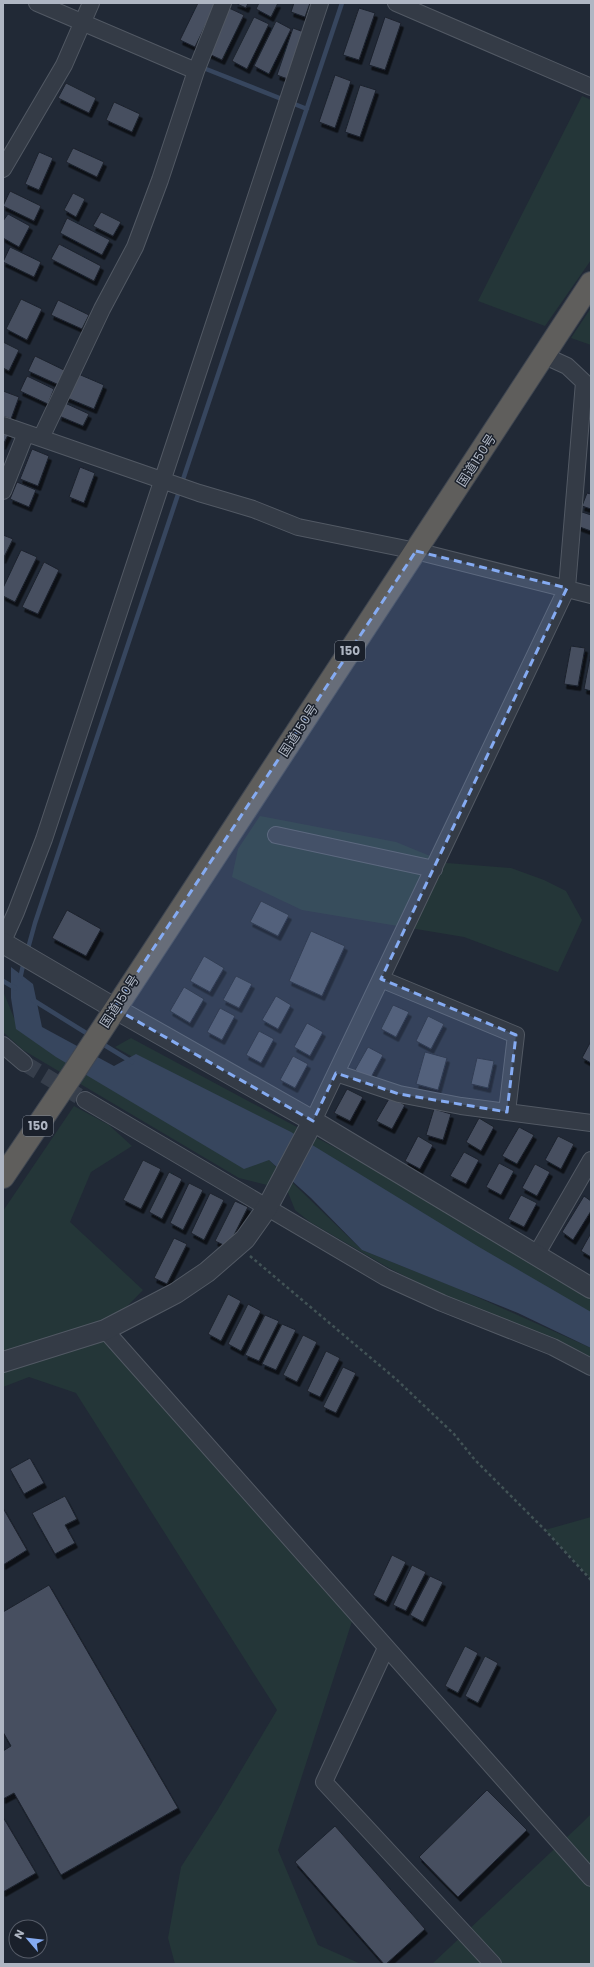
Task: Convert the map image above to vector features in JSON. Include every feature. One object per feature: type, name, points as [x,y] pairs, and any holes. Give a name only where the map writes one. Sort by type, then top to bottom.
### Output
[{"type":"highway","name":"国道150号","points":[[3,1177],[72,1075],[111,1013],[591,283]]},
{"type":"street","points":[[37,3],[196,71]]},
{"type":"street","points":[[3,169],[64,65],[91,3]]},
{"type":"street","points":[[3,491],[135,247],[160,180],[196,71],[223,3]]},
{"type":"street","points":[[320,3],[164,480],[44,839],[5,944],[36,962],[111,1013],[536,1255],[591,1288]]},
{"type":"street","points":[[396,3],[591,87]]},
{"type":"street","points":[[3,1362],[105,1330],[176,1293],[207,1272],[245,1239],[266,1208],[281,1181],[336,1073],[567,588],[584,382],[566,366],[543,355]]},
{"type":"street","points":[[3,425],[195,491],[253,509],[298,527],[416,551],[591,595]]},
{"type":"street","points":[[276,834],[434,869]]},
{"type":"street","points":[[380,979],[516,1035],[507,1112]]},
{"type":"street","points":[[3,1045],[24,1063]]},
{"type":"street","points":[[336,1073],[399,1094],[461,1106],[591,1123]]},
{"type":"street","points":[[85,1100],[385,1277],[442,1303],[553,1346],[591,1367]]},
{"type":"street","points":[[536,1255],[591,1160]]},
{"type":"street","points":[[105,1330],[591,1878]]},
{"type":"street","points":[[386,1648],[324,1782],[492,1964]]},
{"type":"path","points":[[237,1246],[397,1380],[454,1434],[475,1460],[545,1530],[591,1580]]},
{"type":"highlighted area","points":[[416,551],[567,588],[381,979],[516,1035],[507,1112],[399,1094],[336,1073],[313,1121],[114,1008]]},
{"type":"shaded area","points":[[582,96],[591,100],[591,260],[545,326],[478,301]]},
{"type":"shaded area","points":[[591,308],[591,345],[571,338]]},
{"type":"shaded area","points":[[260,816],[396,842],[447,863],[511,868],[544,880],[566,891],[582,920],[558,972],[464,937],[302,910],[232,877],[238,849]]},
{"type":"shaded area","points":[[3,991],[14,1018],[269,1160],[362,1250],[457,1288],[591,1348],[591,1357],[565,1344],[469,1308],[389,1268],[310,1222],[295,1210],[287,1190],[239,1178],[23,1050],[3,1032]]},
{"type":"shaded area","points":[[131,1038],[412,1189],[591,1298],[591,1315],[115,1047]]},
{"type":"shaded area","points":[[74,1106],[109,1125],[132,1146],[91,1172],[70,1222],[143,1290],[105,1329],[355,1612],[278,1850],[318,1945],[361,1964],[175,1964],[168,1938],[181,1867],[217,1811],[277,1710],[76,1393],[29,1377],[3,1387],[3,1211]]},
{"type":"shaded area","points":[[591,1517],[591,1579],[545,1530]]},
{"type":"shaded area","points":[[591,1814],[591,1964],[432,1964],[582,1823]]},
{"type":"water","points":[[11,967],[33,984],[42,1027],[114,1066],[136,1054],[291,1132],[479,1247],[591,1312],[591,1348],[518,1313],[362,1250],[311,1198],[269,1160],[244,1169],[56,1057],[16,1029],[11,998]]},
{"type":"building","points":[[198,3],[216,3],[195,47],[180,40]]},
{"type":"building","points":[[235,3],[248,3],[246,8]]},
{"type":"building","points":[[259,3],[278,3],[271,17],[256,9]]},
{"type":"building","points":[[294,3],[310,3],[305,17],[291,12]]},
{"type":"building","points":[[229,8],[244,15],[222,60],[207,53]]},
{"type":"building","points":[[359,8],[375,13],[359,60],[343,55]]},
{"type":"building","points":[[254,17],[269,24],[247,69],[232,61]]},
{"type":"building","points":[[385,17],[401,23],[385,70],[369,65]]},
{"type":"building","points":[[276,21],[291,29],[269,74],[254,66]]},
{"type":"building","points":[[293,28],[309,34],[293,81],[277,75]]},
{"type":"building","points":[[335,75],[351,81],[335,128],[319,122]]},
{"type":"building","points":[[66,83],[96,98],[89,113],[58,98]]},
{"type":"building","points":[[360,85],[376,90],[360,137],[345,132]]},
{"type":"building","points":[[114,102],[140,114],[132,132],[106,120]]},
{"type":"building","points":[[73,148],[104,162],[97,177],[66,162]]},
{"type":"building","points":[[39,152],[53,158],[39,190],[25,184]]},
{"type":"building","points":[[10,191],[41,206],[34,221],[3,206]]},
{"type":"building","points":[[73,193],[85,199],[76,217],[64,210]]},
{"type":"building","points":[[101,212],[121,222],[113,236],[93,226]]},
{"type":"building","points":[[8,214],[30,226],[19,247],[3,238],[3,221]]},
{"type":"building","points":[[67,218],[110,240],[102,255],[60,233]]},
{"type":"building","points":[[59,244],[101,266],[94,281],[51,259]]},
{"type":"building","points":[[10,247],[41,262],[34,277],[3,262]]},
{"type":"building","points":[[21,299],[42,309],[27,340],[6,329]]},
{"type":"building","points":[[58,300],[89,315],[82,329],[51,315]]},
{"type":"building","points":[[3,342],[19,350],[9,371],[3,368]]},
{"type":"building","points":[[35,356],[66,371],[59,385],[28,371]]},
{"type":"building","points":[[76,373],[104,385],[94,409],[65,397]]},
{"type":"building","points":[[27,376],[54,389],[48,404],[20,391]]},
{"type":"building","points":[[3,391],[19,397],[11,419],[3,416]]},
{"type":"building","points":[[65,403],[89,414],[83,426],[59,416]]},
{"type":"building","points":[[3,431],[9,433],[3,445]]},
{"type":"building","points":[[32,449],[49,456],[38,486],[20,479]]},
{"type":"building","points":[[80,467],[95,473],[84,503],[69,497]]},
{"type":"building","points":[[17,482],[36,490],[29,507],[10,499]]},
{"type":"building","points":[[587,493],[591,494],[591,509],[582,506]]},
{"type":"building","points":[[582,512],[591,515],[591,531],[577,526]]},
{"type":"building","points":[[3,535],[13,539],[3,559]]},
{"type":"building","points":[[21,550],[37,557],[15,602],[3,596],[3,588]]},
{"type":"building","points":[[44,562],[59,570],[38,614],[22,607]]},
{"type":"building","points":[[571,646],[585,648],[578,686],[564,684]]},
{"type":"building","points":[[591,652],[591,691],[584,689]]},
{"type":"building","points":[[261,901],[289,915],[278,936],[250,922]]},
{"type":"building","points":[[67,910],[101,929],[86,956],[52,938]]},
{"type":"building","points":[[311,931],[345,946],[322,996],[289,981]]},
{"type":"building","points":[[204,956],[224,968],[210,992],[190,981]]},
{"type":"building","points":[[236,976],[252,984],[239,1008],[223,1000]]},
{"type":"building","points":[[184,987],[204,999],[190,1023],[170,1011]]},
{"type":"building","points":[[276,996],[291,1005],[278,1029],[262,1020]]},
{"type":"building","points":[[393,1005],[409,1012],[396,1037],[381,1029]]},
{"type":"building","points":[[220,1008],[235,1016],[222,1040],[207,1032]]},
{"type":"building","points":[[428,1016],[444,1024],[431,1049],[416,1041]]},
{"type":"building","points":[[307,1023],[323,1032],[310,1056],[294,1047]]},
{"type":"building","points":[[259,1031],[274,1039],[261,1063],[246,1055]]},
{"type":"building","points":[[591,1041],[591,1063],[582,1058]]},
{"type":"building","points":[[368,1047],[383,1055],[370,1079],[355,1070]]},
{"type":"building","points":[[425,1052],[447,1058],[438,1090],[416,1084]]},
{"type":"building","points":[[293,1056],[308,1064],[295,1088],[280,1080]]},
{"type":"building","points":[[477,1058],[494,1061],[488,1088],[471,1084]]},
{"type":"building","points":[[347,1089],[363,1097],[350,1121],[334,1113]]},
{"type":"building","points":[[390,1097],[405,1105],[392,1129],[376,1121]]},
{"type":"building","points":[[434,1109],[451,1114],[443,1140],[426,1135]]},
{"type":"building","points":[[479,1118],[494,1127],[481,1151],[466,1142]]},
{"type":"building","points":[[519,1127],[534,1135],[517,1164],[502,1156]]},
{"type":"building","points":[[418,1136],[433,1145],[420,1169],[405,1161]]},
{"type":"building","points":[[558,1136],[574,1144],[561,1169],[545,1160]]},
{"type":"building","points":[[464,1152],[479,1160],[466,1184],[450,1176]]},
{"type":"building","points":[[143,1160],[161,1169],[141,1209],[123,1200]]},
{"type":"building","points":[[499,1163],[514,1171],[501,1195],[486,1187]]},
{"type":"building","points":[[535,1164],[550,1172],[537,1196],[522,1188]]},
{"type":"building","points":[[169,1172],[182,1179],[162,1219],[149,1212]]},
{"type":"building","points":[[189,1183],[203,1190],[183,1230],[170,1223]]},
{"type":"building","points":[[210,1193],[224,1200],[204,1240],[191,1233]]},
{"type":"building","points":[[521,1195],[537,1203],[524,1227],[508,1219]]},
{"type":"building","points":[[584,1196],[591,1201],[591,1211],[573,1240],[562,1232]]},
{"type":"building","points":[[235,1201],[248,1207],[228,1247],[215,1241]]},
{"type":"building","points":[[591,1233],[591,1257],[581,1251]]},
{"type":"building","points":[[174,1238],[187,1244],[167,1284],[154,1278]]},
{"type":"building","points":[[228,1294],[241,1301],[221,1341],[208,1334]]},
{"type":"building","points":[[248,1304],[261,1311],[241,1351],[228,1344]]},
{"type":"building","points":[[265,1315],[279,1321],[259,1361],[245,1355]]},
{"type":"building","points":[[282,1324],[296,1330],[276,1370],[262,1364]]},
{"type":"building","points":[[303,1335],[317,1342],[297,1382],[283,1375]]},
{"type":"building","points":[[326,1351],[340,1358],[320,1397],[307,1391]]},
{"type":"building","points":[[343,1367],[356,1373],[336,1413],[323,1407]]},
{"type":"building","points":[[30,1458],[44,1483],[24,1494],[10,1469]]},
{"type":"building","points":[[65,1496],[77,1519],[65,1525],[75,1543],[55,1554],[32,1513]]},
{"type":"building","points":[[3,1508],[27,1550],[3,1565]]},
{"type":"building","points":[[392,1555],[406,1562],[386,1602],[373,1595]]},
{"type":"building","points":[[412,1565],[426,1572],[406,1611],[393,1605]]},
{"type":"building","points":[[430,1576],[443,1582],[423,1622],[410,1615]]},
{"type":"building","points":[[49,1585],[178,1808],[61,1875],[14,1793],[3,1799],[3,1751],[11,1746],[3,1732],[3,1612]]},
{"type":"building","points":[[465,1646],[478,1653],[458,1693],[445,1686]]},
{"type":"building","points":[[485,1656],[498,1663],[478,1703],[465,1696]]},
{"type":"building","points":[[487,1790],[527,1830],[458,1897],[419,1857]]},
{"type":"building","points":[[3,1817],[36,1873],[3,1892]]},
{"type":"building","points":[[335,1826],[425,1929],[386,1964],[384,1964],[295,1862]]},
{"type":"waterway","points":[[27,952],[35,923],[342,3]]},
{"type":"waterway","points":[[201,67],[307,109]]},
{"type":"waterway","points":[[20,979],[24,961]]},
{"type":"waterway","points":[[3,981],[15,988]]},
{"type":"waterway","points":[[33,1000],[91,1036]]},
{"type":"waterway","points":[[101,1043],[132,1062]]},
{"type":"tunnel","points":[[24,1063],[85,1100]]}]
